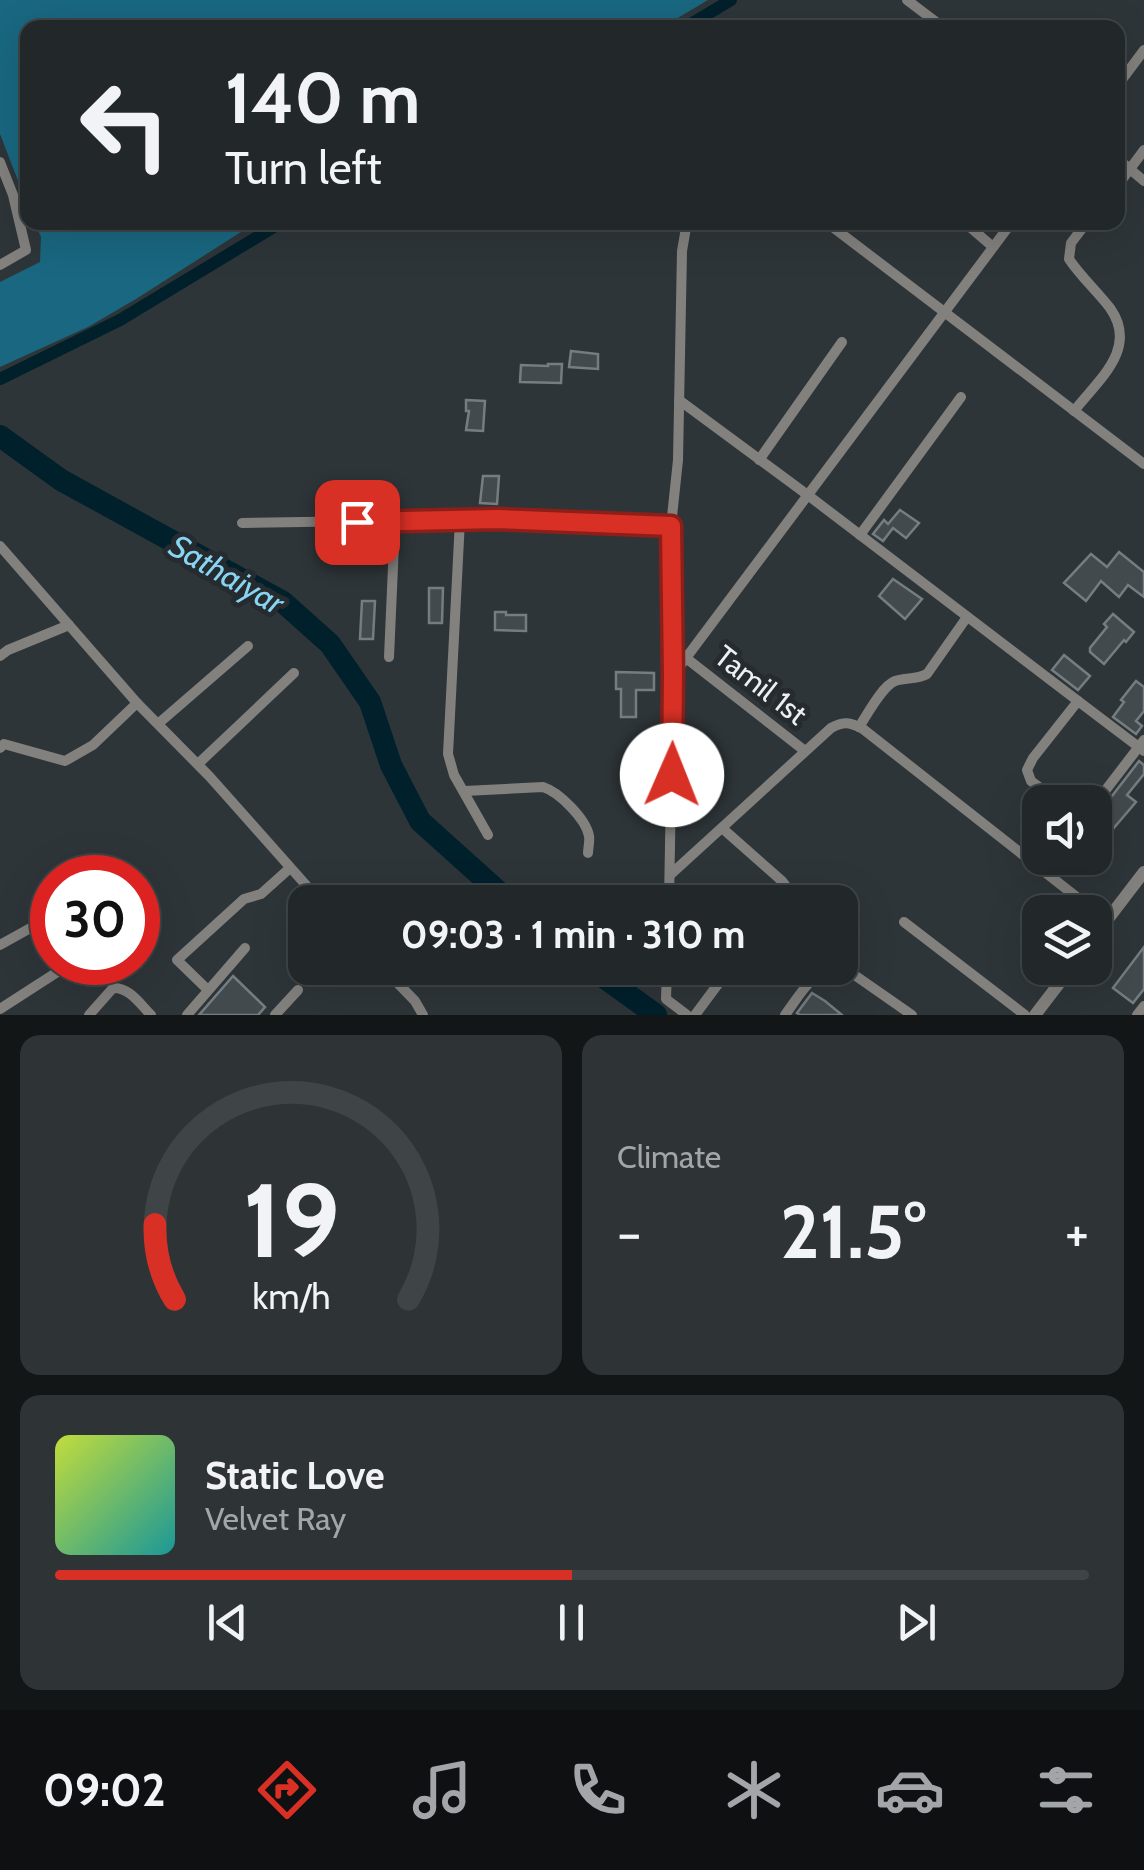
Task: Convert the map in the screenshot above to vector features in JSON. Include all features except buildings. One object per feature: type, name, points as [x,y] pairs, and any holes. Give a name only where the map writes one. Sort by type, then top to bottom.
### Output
[{"type":"street","points":[[907,0],[933,20]]},
{"type":"street","points":[[1125,75],[1144,50]]},
{"type":"street","points":[[1125,176],[1144,150]]},
{"type":"street","points":[[0,162],[20,225]]},
{"type":"street","points":[[1125,165],[1144,181]]},
{"type":"street","points":[[0,265],[26,250],[21,230]]},
{"type":"street","points":[[670,885],[671,526],[678,460],[686,230]]},
{"type":"street","points":[[836,230],[1144,464]]},
{"type":"street","points":[[973,230],[993,247]]},
{"type":"street","points":[[673,675],[1006,230]]},
{"type":"street","points":[[1074,411],[1115,359],[1121,345],[1119,325],[1112,310],[1068,259],[1071,243],[1081,230]]},
{"type":"street","points":[[759,460],[842,342]]},
{"type":"street","points":[[860,535],[961,397]]},
{"type":"street","points":[[679,400],[1142,746],[1110,785]]},
{"type":"street","points":[[460,520],[448,754],[450,766],[488,835]]},
{"type":"street","points":[[242,523],[558,520],[671,526]]},
{"type":"street","points":[[389,656],[395,521]]},
{"type":"street","points":[[0,546],[138,704],[198,764],[306,885]]},
{"type":"street","points":[[859,727],[887,686],[927,674],[967,617]]},
{"type":"street","points":[[0,656],[69,626]]},
{"type":"street","points":[[159,723],[248,646]]},
{"type":"street","name":"Tamil 1st","points":[[686,658],[806,751]]},
{"type":"street","points":[[198,764],[294,673]]},
{"type":"street","points":[[1036,785],[1028,770],[1033,758],[1078,701]]},
{"type":"street","points":[[1,745],[65,760],[93,745],[138,704]]},
{"type":"street","points":[[670,875],[830,728],[850,722],[1022,854]]},
{"type":"street","points":[[465,791],[544,787],[552,790],[586,829],[590,838],[588,854]]},
{"type":"street","points":[[722,828],[785,885]]},
{"type":"street","points":[[208,990],[177,960],[244,899],[262,894],[290,868]]},
{"type":"street","points":[[1049,875],[1074,895]]},
{"type":"street","points":[[1112,915],[1141,881]]},
{"type":"street","points":[[904,922],[1025,1015]]},
{"type":"street","points":[[0,945],[30,928]]},
{"type":"street","points":[[187,1015],[246,948]]},
{"type":"street","points":[[858,978],[912,1015]]},
{"type":"street","points":[[0,1010],[38,985]]},
{"type":"street","points":[[399,985],[423,1015]]},
{"type":"street","points":[[666,985],[666,999],[687,1015]]},
{"type":"street","points":[[695,1015],[717,985]]},
{"type":"street","points":[[789,1014],[807,985]]},
{"type":"street","points":[[1035,1015],[1058,985]]},
{"type":"street","points":[[89,1015],[113,988],[120,988],[151,1015]]},
{"type":"street","points":[[275,1015],[298,990]]},
{"type":"street","points":[[1137,1015],[1144,1006]]},
{"type":"shaded area","points":[[0,0],[708,0],[674,20],[20,20],[20,186],[0,134]]},
{"type":"shaded area","points":[[38,230],[244,230],[88,327],[0,367],[0,282],[40,262]]},
{"type":"waterway","points":[[697,20],[731,0]]},
{"type":"waterway","points":[[0,379],[120,320],[269,230]]},
{"type":"waterway","name":"Sathaiyar","points":[[0,436],[61,480],[283,602],[330,644],[370,702],[391,765],[420,821],[491,885]]},
{"type":"waterway","name":"Sathaiyar","points":[[615,985],[656,1015]]},
{"type":"route","points":[[357,522],[498,519],[671,526],[672,775]]}]
